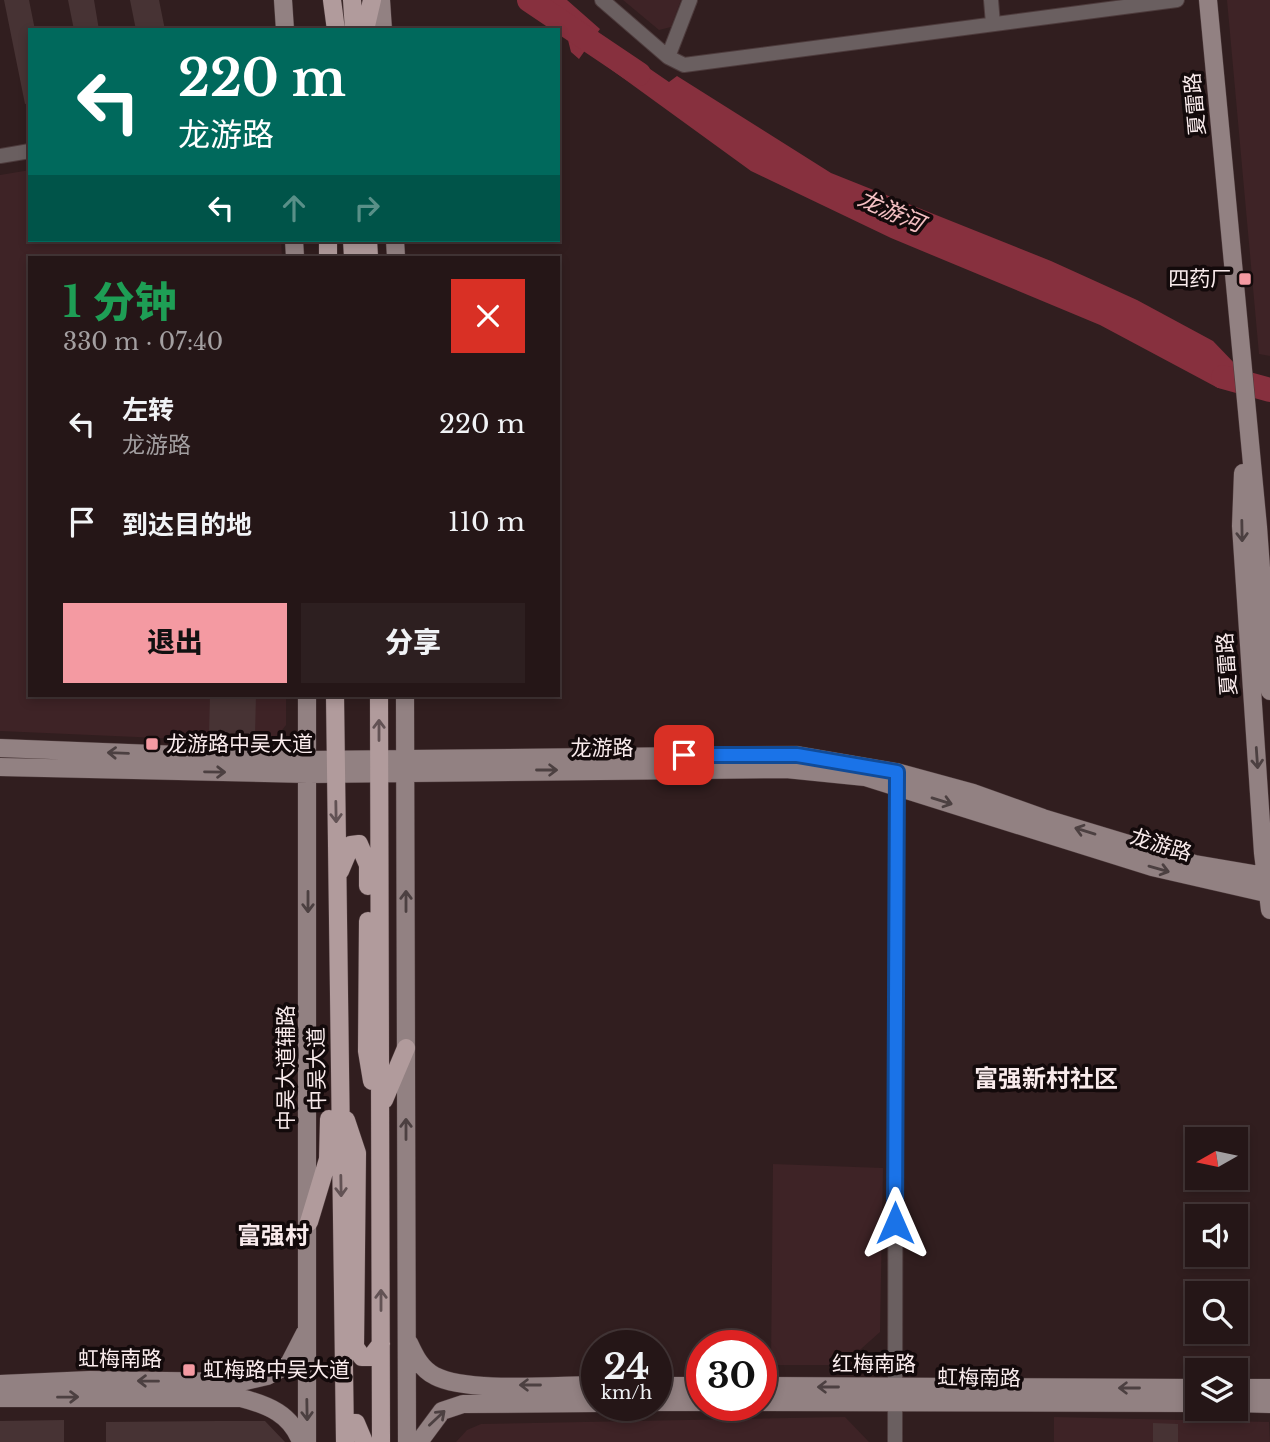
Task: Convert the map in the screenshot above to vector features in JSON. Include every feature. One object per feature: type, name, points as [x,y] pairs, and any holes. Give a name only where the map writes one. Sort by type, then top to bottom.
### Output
[{"type":"main road","points":[[283,0],[285,28]]},
{"type":"main road","points":[[320,0],[322,28]]},
{"type":"main road","points":[[332,0],[336,28]]},
{"type":"main road","points":[[352,0],[356,28]]},
{"type":"main road","points":[[356,28],[372,0]]},
{"type":"main road","points":[[382,0],[383,28]]},
{"type":"main road","name":"夏雷路","points":[[1209,0],[1245,414],[1258,527],[1270,691]]},
{"type":"main road","name":"夏雷路","points":[[1245,414],[1241,526],[1268,890]]},
{"type":"main road","name":"中吴大道辅路","points":[[307,697],[307,1442]]},
{"type":"main road","name":"中吴大道","points":[[335,697],[345,1438]]},
{"type":"main road","points":[[379,697],[381,1442]]},
{"type":"main road","points":[[405,697],[407,1442]]},
{"type":"main road","name":"龙游路","points":[[0,748],[308,767]]},
{"type":"main road","name":"龙游路","points":[[0,767],[308,767],[406,764],[786,769],[897,779],[972,793],[1268,890]]},
{"type":"main road","points":[[337,878],[351,845],[359,844],[368,865],[367,1051],[380,1137]]},
{"type":"main road","points":[[380,1110],[406,1048]]},
{"type":"main road","points":[[309,1222],[328,1159],[329,1119],[339,1063]]},
{"type":"main road","points":[[340,1104],[357,1153],[355,1347],[362,1357],[371,1357],[381,1343]]},
{"type":"main road","points":[[241,1390],[289,1364],[307,1330]]},
{"type":"main road","points":[[407,1339],[419,1364],[435,1376],[463,1385],[581,1385]]},
{"type":"main road","name":"虹梅南路","points":[[0,1384],[90,1380],[241,1390]]},
{"type":"main road","name":"红梅南路","points":[[777,1387],[895,1394],[1185,1388]]},
{"type":"main road","points":[[1248,1388],[1270,1388]]},
{"type":"main road","points":[[241,1390],[284,1415],[301,1442]]},
{"type":"main road","name":"虹梅南路","points":[[0,1398],[241,1390]]},
{"type":"main road","name":"虹梅南路","points":[[777,1401],[895,1394],[1185,1403]]},
{"type":"main road","points":[[419,1442],[442,1411],[463,1404],[581,1403]]},
{"type":"main road","points":[[1248,1403],[1270,1404]]},
{"type":"main road","points":[[345,1438],[350,1423],[356,1423],[364,1442]]},
{"type":"street","points":[[602,0],[668,57],[684,65],[1177,0]]},
{"type":"street","points":[[668,57],[690,0]]},
{"type":"street","points":[[991,0],[993,24]]},
{"type":"street","points":[[0,156],[28,151]]},
{"type":"street","points":[[895,1442],[897,779]]},
{"type":"shaded area","points":[[623,0],[681,0],[671,27],[659,30]]},
{"type":"shaded area","points":[[1227,0],[1270,0],[1270,356],[1259,354]]},
{"type":"shaded area","points":[[28,170],[28,242],[281,242],[282,256],[28,256],[28,697],[286,697],[286,725],[272,743],[0,731],[0,175]]},
{"type":"shaded area","points":[[773,1164],[883,1168],[880,1332],[843,1365],[777,1365],[777,1330],[771,1330]]},
{"type":"shaded area","points":[[845,1417],[869,1442],[456,1442],[467,1430],[481,1424],[777,1421],[777,1418]]},
{"type":"shaded area","points":[[1054,1417],[1269,1422],[1270,1442],[1054,1442]]},
{"type":"water","points":[[522,0],[567,0],[600,29],[579,59],[571,52],[568,40],[560,33],[560,28],[554,28]]},
{"type":"water","points":[[618,47],[669,82],[677,76],[831,173],[1051,261],[1137,300],[1213,341],[1238,367],[1240,389],[1218,388],[1100,325],[891,238],[751,171],[605,65]]},
{"type":"building","points":[[4,0],[29,0],[35,28],[28,28],[28,103],[25,104]]},
{"type":"building","points":[[68,0],[94,0],[99,28],[74,28]]},
{"type":"building","points":[[130,0],[159,0],[165,28],[136,28]]},
{"type":"building","points":[[210,697],[256,697],[255,735],[209,734]]},
{"type":"building","points":[[64,1420],[64,1442],[0,1442],[0,1421]]},
{"type":"building","points":[[265,1421],[285,1442],[106,1442],[106,1422]]},
{"type":"building","points":[[1153,1423],[1178,1424],[1178,1442],[1153,1442]]},
{"type":"waterway","name":"龙游河","points":[[529,0],[639,74]]},
{"type":"waterway","name":"龙游河","points":[[1223,377],[1270,390]]},
{"type":"place","name":"四药厂","points":[[1245,279]]},
{"type":"place","name":"龙游路中吴大道","points":[[152,744]]},
{"type":"place","name":"虹梅路中吴大道","points":[[189,1370]]},
{"type":"district","name":"富强新村社区","points":[[1046,1079]]},
{"type":"district","name":"富强村","points":[[273,1236]]},
{"type":"route","points":[[684,755],[797,755],[897,772],[895,1223]]}]
